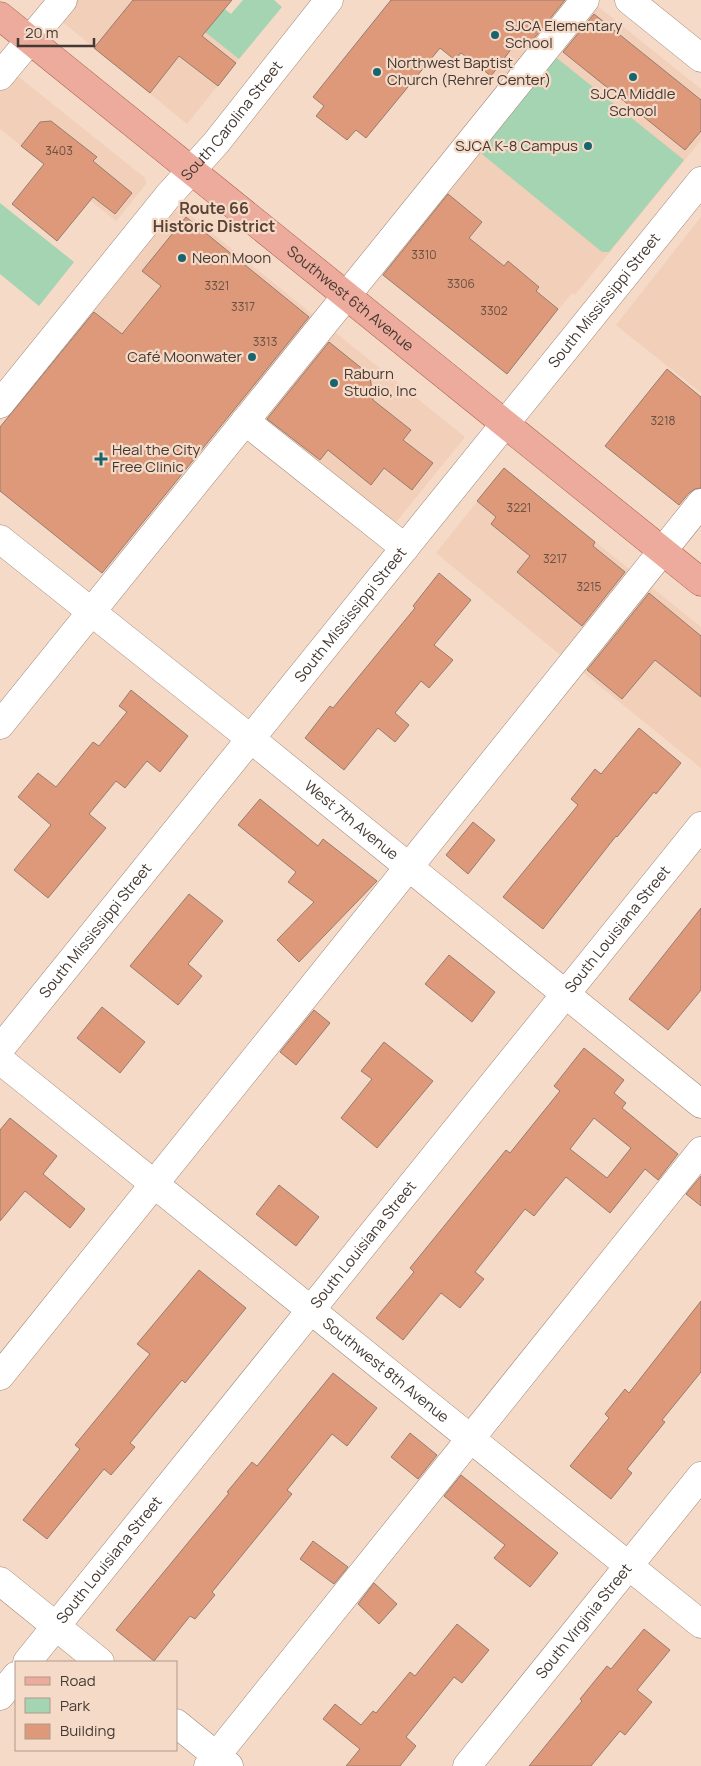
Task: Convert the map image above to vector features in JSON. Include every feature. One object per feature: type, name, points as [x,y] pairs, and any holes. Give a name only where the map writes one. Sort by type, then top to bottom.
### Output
[{"type":"main road","name":"Southwest 6th Avenue","points":[[0,16],[701,582]]},
{"type":"street","points":[[0,76],[63,0]]},
{"type":"street","name":"South Carolina Street","points":[[0,404],[168,196],[221,136],[329,0]]},
{"type":"street","points":[[0,725],[585,0]]},
{"type":"street","points":[[629,0],[701,58]]},
{"type":"street","name":"South Mississippi Street","points":[[0,1049],[701,181]]},
{"type":"street","points":[[246,421],[405,548]]},
{"type":"street","points":[[0,1376],[701,503]]},
{"type":"street","name":"West 7th Avenue","points":[[0,539],[251,739],[701,1104]]},
{"type":"street","name":"South Louisiana Street","points":[[29,1661],[701,826]]},
{"type":"street","name":"Southwest 8th Avenue","points":[[0,1060],[701,1624]]},
{"type":"street","points":[[178,1725],[218,1763],[470,1439],[701,1151]]},
{"type":"street","name":"South Virginia Street","points":[[467,1766],[701,1476]]},
{"type":"street","points":[[0,1581],[99,1661]]},
{"type":"street","points":[[0,1696],[15,1677]]},
{"type":"shaded area","points":[[74,0],[175,0],[172,5],[239,59],[187,124],[59,19]]},
{"type":"shaded area","name":"SJCA K-8 Campus","points":[[416,0],[590,0],[701,89],[701,140],[575,295],[572,293],[507,374],[379,271],[518,97],[461,53],[455,60],[440,48]]},
{"type":"shaded area","points":[[15,74],[145,178],[146,184],[116,221],[0,129],[0,92]]},
{"type":"shaded area","points":[[175,211],[186,212],[317,318],[243,409],[187,365],[176,378],[94,311]]},
{"type":"shaded area","points":[[701,217],[701,393],[616,325]]},
{"type":"shaded area","points":[[331,329],[465,437],[392,527],[258,420]]},
{"type":"shaded area","points":[[504,468],[634,573],[564,658],[436,553]]},
{"type":"shaded area","points":[[650,586],[701,627],[701,768],[580,670]]},
{"type":"green space","points":[[213,0],[231,14],[243,0],[274,0],[282,7],[239,59],[171,5]]},
{"type":"green space","points":[[553,55],[684,160],[609,252],[602,252],[477,150]]},
{"type":"green space","points":[[0,203],[74,262],[39,306],[0,274]]},
{"type":"building","points":[[133,0],[232,0],[202,36],[236,63],[218,86],[179,56],[150,93],[94,48]]},
{"type":"building","points":[[391,0],[565,0],[527,47],[518,40],[491,76],[461,53],[455,60],[440,48],[366,138],[356,130],[347,140],[316,116],[324,106],[313,97]]},
{"type":"building","name":"SJCA Middle School","points":[[594,14],[701,100],[701,131],[685,150],[563,52]]},
{"type":"building","points":[[51,121],[97,157],[93,161],[132,193],[115,214],[93,197],[57,241],[12,204],[44,164],[21,146],[40,122]]},
{"type":"building","points":[[448,194],[482,222],[469,238],[504,266],[508,261],[539,287],[536,291],[558,309],[507,374],[383,275]]},
{"type":"building","name":"Heal the City Free Clinic","points":[[186,217],[309,317],[102,573],[0,491],[0,427],[94,312],[122,334],[161,286],[142,271]]},
{"type":"building","points":[[329,342],[370,375],[373,400],[411,430],[403,440],[433,463],[412,490],[384,468],[371,485],[328,450],[320,460],[267,419]]},
{"type":"building","points":[[667,369],[701,397],[701,488],[689,493],[679,505],[605,446]]},
{"type":"building","points":[[504,468],[595,542],[593,546],[625,572],[582,626],[517,572],[530,556],[491,524],[496,517],[477,501]]},
{"type":"building","points":[[439,573],[471,600],[434,645],[453,660],[429,688],[421,681],[395,713],[409,725],[395,742],[378,728],[344,770],[305,738],[330,706],[333,708],[415,608],[413,606]]},
{"type":"building","points":[[649,593],[701,636],[701,697],[655,660],[622,699],[587,670]]},
{"type":"building","points":[[131,690],[188,736],[160,772],[147,761],[125,788],[116,781],[89,814],[106,828],[48,898],[14,870],[51,825],[18,797],[38,773],[56,787],[93,742],[99,746],[127,712],[119,706]]},
{"type":"building","points":[[639,728],[681,763],[656,794],[654,792],[616,836],[543,929],[503,897],[578,805],[571,799],[595,769],[601,774]]},
{"type":"building","points":[[260,799],[318,846],[323,839],[377,881],[299,962],[277,940],[314,902],[288,882],[296,872],[238,825]]},
{"type":"building","points":[[473,822],[495,840],[468,874],[446,855]]},
{"type":"building","points":[[189,894],[223,921],[188,964],[202,976],[178,1005],[130,966]]},
{"type":"building","points":[[701,908],[701,990],[668,1030],[629,999]]},
{"type":"building","points":[[449,955],[495,992],[472,1022],[425,984]]},
{"type":"building","points":[[102,1007],[145,1042],[120,1073],[77,1038]]},
{"type":"building","points":[[314,1010],[330,1023],[296,1065],[280,1052]]},
{"type":"building","points":[[384,1042],[433,1081],[377,1148],[341,1118],[372,1079],[361,1071]]},
{"type":"building","points":[[584,1048],[624,1080],[614,1093],[626,1103],[622,1108],[678,1154],[658,1180],[645,1169],[610,1213],[566,1177],[534,1216],[525,1209],[475,1272],[484,1279],[460,1308],[441,1293],[403,1340],[376,1318],[414,1272],[410,1268],[506,1150],[510,1153],[560,1091],[554,1086]],"holes":[[[594,1118],[631,1148],[607,1178],[570,1149]]]},
{"type":"building","points":[[10,1118],[57,1156],[43,1174],[85,1209],[70,1228],[25,1191],[0,1221],[0,1130]]},
{"type":"building","points":[[701,1176],[701,1206],[686,1194]]},
{"type":"building","points":[[279,1185],[319,1217],[296,1246],[256,1214]]},
{"type":"building","points":[[199,1270],[246,1308],[185,1383],[182,1380],[130,1443],[135,1447],[111,1475],[104,1469],[47,1539],[23,1520],[80,1449],[75,1445],[150,1354],[137,1344]]},
{"type":"building","points":[[701,1301],[701,1372],[662,1420],[665,1422],[627,1469],[632,1473],[611,1499],[570,1466],[609,1418],[605,1414],[625,1389],[629,1393]]},
{"type":"building","points":[[333,1373],[377,1408],[347,1446],[332,1434],[287,1490],[292,1494],[212,1592],[215,1595],[195,1619],[190,1616],[154,1661],[116,1630],[229,1493],[227,1492],[252,1462],[257,1466]]},
{"type":"building","points":[[410,1433],[437,1455],[418,1479],[391,1457]]},
{"type":"building","points":[[461,1475],[558,1553],[530,1587],[494,1558],[505,1545],[444,1496]]},
{"type":"building","points":[[313,1541],[348,1567],[334,1584],[300,1559]]},
{"type":"building","points":[[374,1583],[397,1604],[379,1624],[358,1604]]},
{"type":"building","points":[[457,1624],[489,1650],[462,1683],[454,1677],[406,1737],[416,1746],[400,1766],[346,1766],[360,1749],[323,1719],[335,1704],[361,1725],[373,1711],[376,1713],[410,1672],[415,1676]]},
{"type":"building","points":[[644,1629],[670,1650],[637,1690],[652,1702],[625,1735],[620,1731],[591,1766],[529,1766],[582,1701],[580,1699],[607,1666],[611,1669]]},
{"type":"place","name":"SJCA Elementary School","points":[[495,35]]},
{"type":"place","name":"Northwest Baptist Church (Rehrer Center)","points":[[377,72]]},
{"type":"place","name":"SJCA Middle School","points":[[633,77]]},
{"type":"place","name":"SJCA K-8 Campus","points":[[588,146]]},
{"type":"place","name":"Neon Moon","points":[[182,258]]},
{"type":"place","name":"Café Moonwater","points":[[252,357]]},
{"type":"place","name":"Raburn Studio, Inc","points":[[334,383]]},
{"type":"place","name":"Heal the City Free Clinic","points":[[101,459]]},
{"type":"district","name":"Route 66 Historic District","points":[[214,217]]}]
